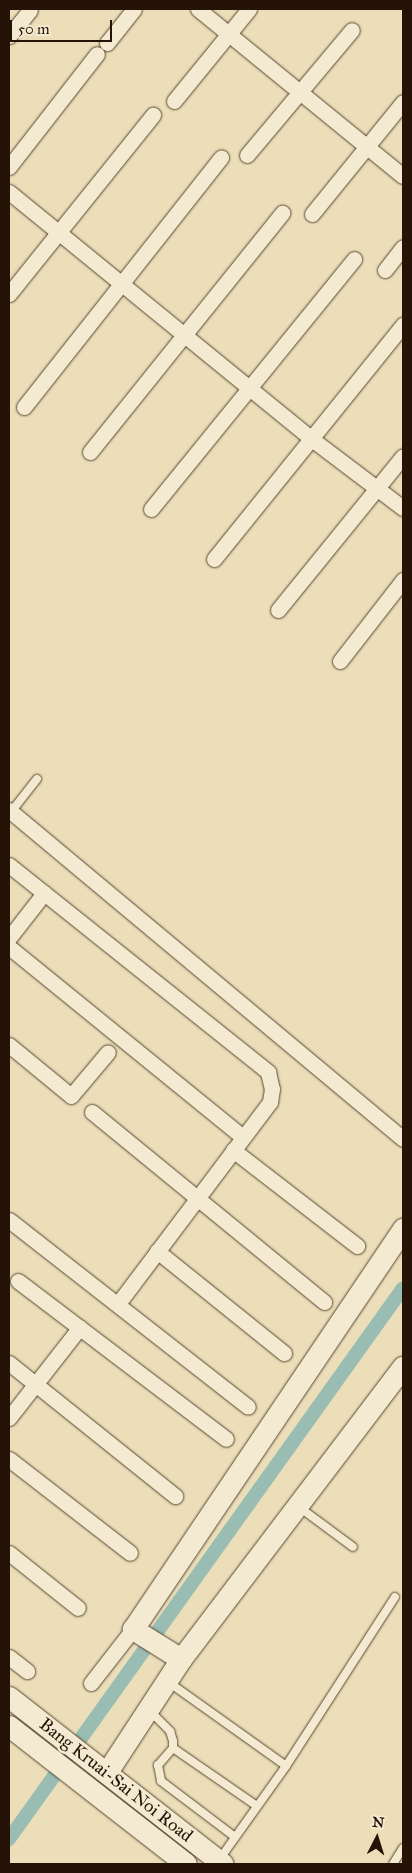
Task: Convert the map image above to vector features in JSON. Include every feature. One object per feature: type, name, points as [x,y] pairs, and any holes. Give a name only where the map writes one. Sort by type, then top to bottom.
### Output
[{"type":"street","points":[[9,167],[134,9]]},
{"type":"street","points":[[198,9],[368,145],[403,176]]},
{"type":"street","points":[[174,101],[250,9]]},
{"type":"street","points":[[9,36],[30,10]]},
{"type":"street","points":[[247,155],[352,30]]},
{"type":"street","points":[[312,214],[403,102]]},
{"type":"street","points":[[9,294],[58,230],[153,115]]},
{"type":"street","points":[[24,407],[221,158]]},
{"type":"street","points":[[9,192],[124,283],[313,440],[403,508]]},
{"type":"street","points":[[90,452],[186,336],[282,213]]},
{"type":"street","points":[[385,270],[403,247]]},
{"type":"street","points":[[151,509],[354,259]]},
{"type":"street","points":[[214,559],[313,440],[403,325]]},
{"type":"street","points":[[278,610],[403,456]]},
{"type":"street","points":[[340,661],[403,580]]},
{"type":"street","points":[[10,811],[403,1139]]},
{"type":"street","points":[[9,865],[268,1072],[272,1089],[270,1102],[118,1304]]},
{"type":"street","points":[[9,938],[44,893]]},
{"type":"street","points":[[9,948],[243,1137]]},
{"type":"street","points":[[9,1045],[71,1096],[108,1052]]},
{"type":"street","points":[[92,1112],[324,1302]]},
{"type":"street","points":[[234,1150],[357,1246]]},
{"type":"street","points":[[9,1220],[248,1407]]},
{"type":"street","points":[[91,1684],[146,1638],[403,1229]]},
{"type":"street","points":[[157,1251],[284,1352]]},
{"type":"street","points":[[18,1281],[226,1439]]},
{"type":"street","points":[[9,1418],[80,1327]]},
{"type":"street","points":[[9,1364],[175,1496]]},
{"type":"street","points":[[107,1772],[181,1659],[403,1369]]},
{"type":"street","points":[[9,1459],[130,1553]]},
{"type":"street","points":[[9,1553],[78,1608]]},
{"type":"street","points":[[146,1638],[181,1659]]},
{"type":"street","points":[[9,1657],[26,1671]]},
{"type":"street","name":"Bang Kruai-Sai Noi Road","points":[[9,1697],[221,1862]]},
{"type":"street","name":"Bang Kruai-Sai Noi Road","points":[[11,1727],[186,1864]]},
{"type":"lane","points":[[10,811],[37,779]]},
{"type":"lane","points":[[297,1506],[353,1547]]},
{"type":"lane","points":[[221,1862],[235,1837],[286,1766],[395,1597]]},
{"type":"lane","points":[[166,1680],[286,1766]]},
{"type":"lane","points":[[148,1709],[170,1731],[173,1748],[257,1806]]},
{"type":"lane","points":[[173,1748],[158,1765],[161,1781],[235,1837]]},
{"type":"lane","points":[[393,1864],[403,1848]]},
{"type":"waterway","points":[[9,1839],[403,1288]]}]
